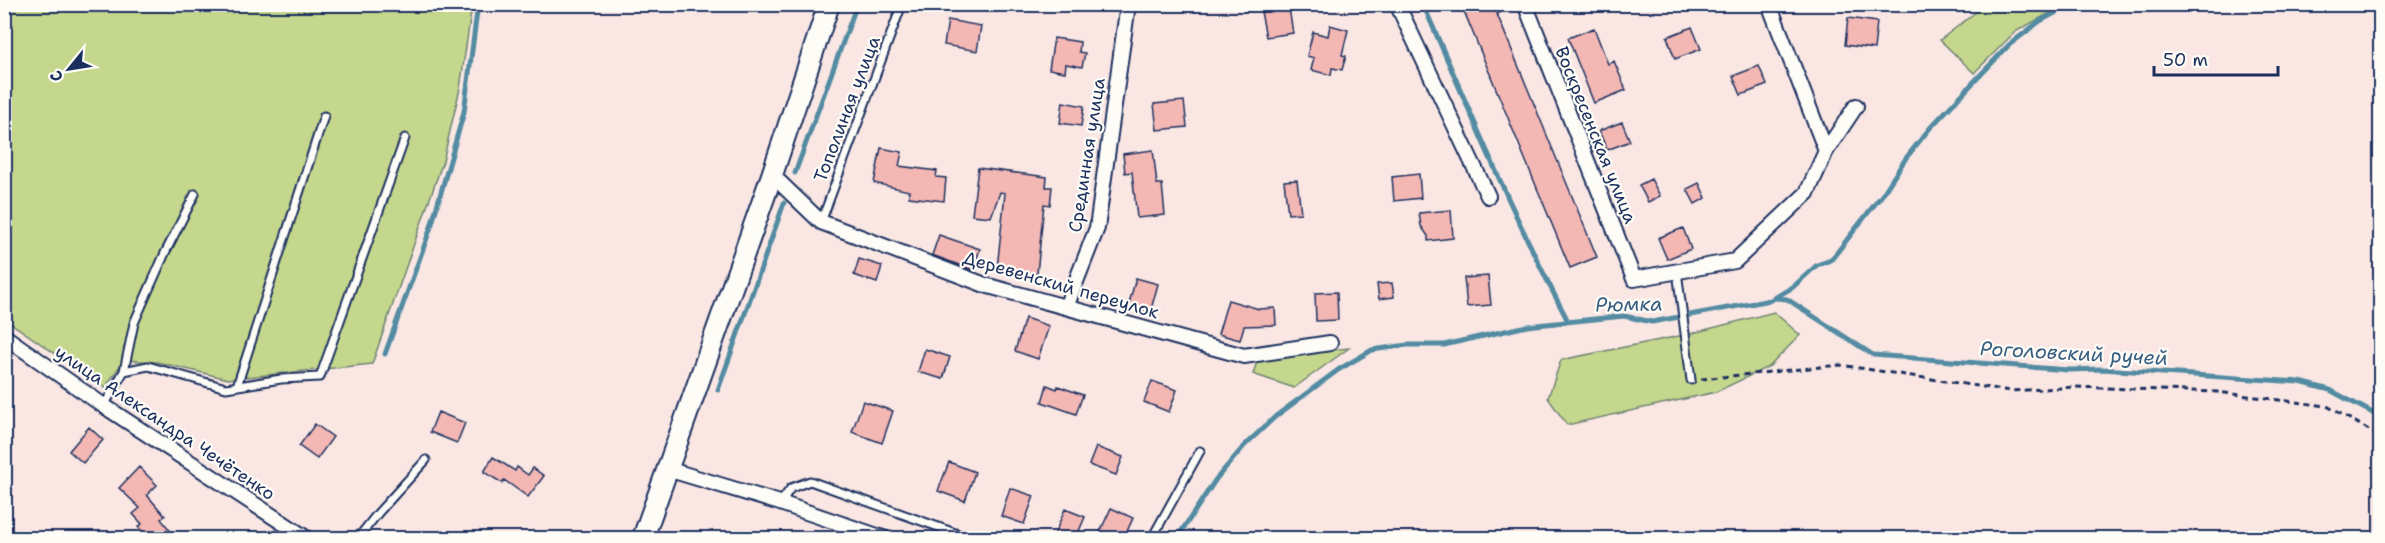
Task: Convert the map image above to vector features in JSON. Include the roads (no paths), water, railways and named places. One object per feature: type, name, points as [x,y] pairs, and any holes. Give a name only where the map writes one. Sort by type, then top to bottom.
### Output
[{"type":"main road","points":[[642,538],[772,175],[829,4]]},
{"type":"street","name":"Срединная улица","points":[[1066,307],[1097,228],[1128,4]]},
{"type":"street","points":[[1397,4],[1488,196]]},
{"type":"street","name":"Воскресенская улица","points":[[1525,4],[1634,279],[1677,271]]},
{"type":"street","points":[[1768,4],[1826,151]]},
{"type":"street","points":[[1677,271],[1735,261],[1807,193],[1826,151],[1856,106]]},
{"type":"street","name":"Деревенский переулок","points":[[772,175],[821,222],[985,285],[1244,356],[1330,343]]},
{"type":"street","name":"улица Александра Чечётенко","points":[[4,336],[104,406],[306,538]]},
{"type":"street","points":[[667,470],[780,503],[883,538]]},
{"type":"lane","name":"Тополиная улица","points":[[821,222],[901,7]]},
{"type":"lane","points":[[237,386],[324,116]]},
{"type":"lane","points":[[124,371],[148,366],[226,388],[281,379],[321,377],[405,138]]},
{"type":"lane","points":[[104,406],[124,371],[134,323],[165,253],[195,194]]},
{"type":"lane","points":[[1677,271],[1691,380]]},
{"type":"lane","points":[[1152,538],[1200,452]]},
{"type":"lane","points":[[358,538],[426,460]]},
{"type":"lane","points":[[780,503],[791,488],[810,481],[969,538]]},
{"type":"waterway","points":[[385,354],[431,227],[464,112],[478,4]]},
{"type":"waterway","points":[[795,173],[857,4]]},
{"type":"waterway","points":[[1423,4],[1511,204],[1568,321]]},
{"type":"waterway","name":"Рюмка","points":[[1177,538],[1216,479],[1245,445],[1276,416],[1338,370],[1372,350],[1407,345],[1444,345],[1527,326],[1624,316],[1652,322],[1771,300],[1793,287],[1817,265],[1831,260],[1882,195],[1906,158],[1930,128],[2009,45],[2040,21],[2072,4]]},
{"type":"waterway","points":[[718,390],[784,203]]},
{"type":"waterway","name":"Роголовский ручей","points":[[1775,298],[1787,299],[1873,355],[2069,370],[2102,369],[2300,382],[2330,390],[2380,417]]}]
